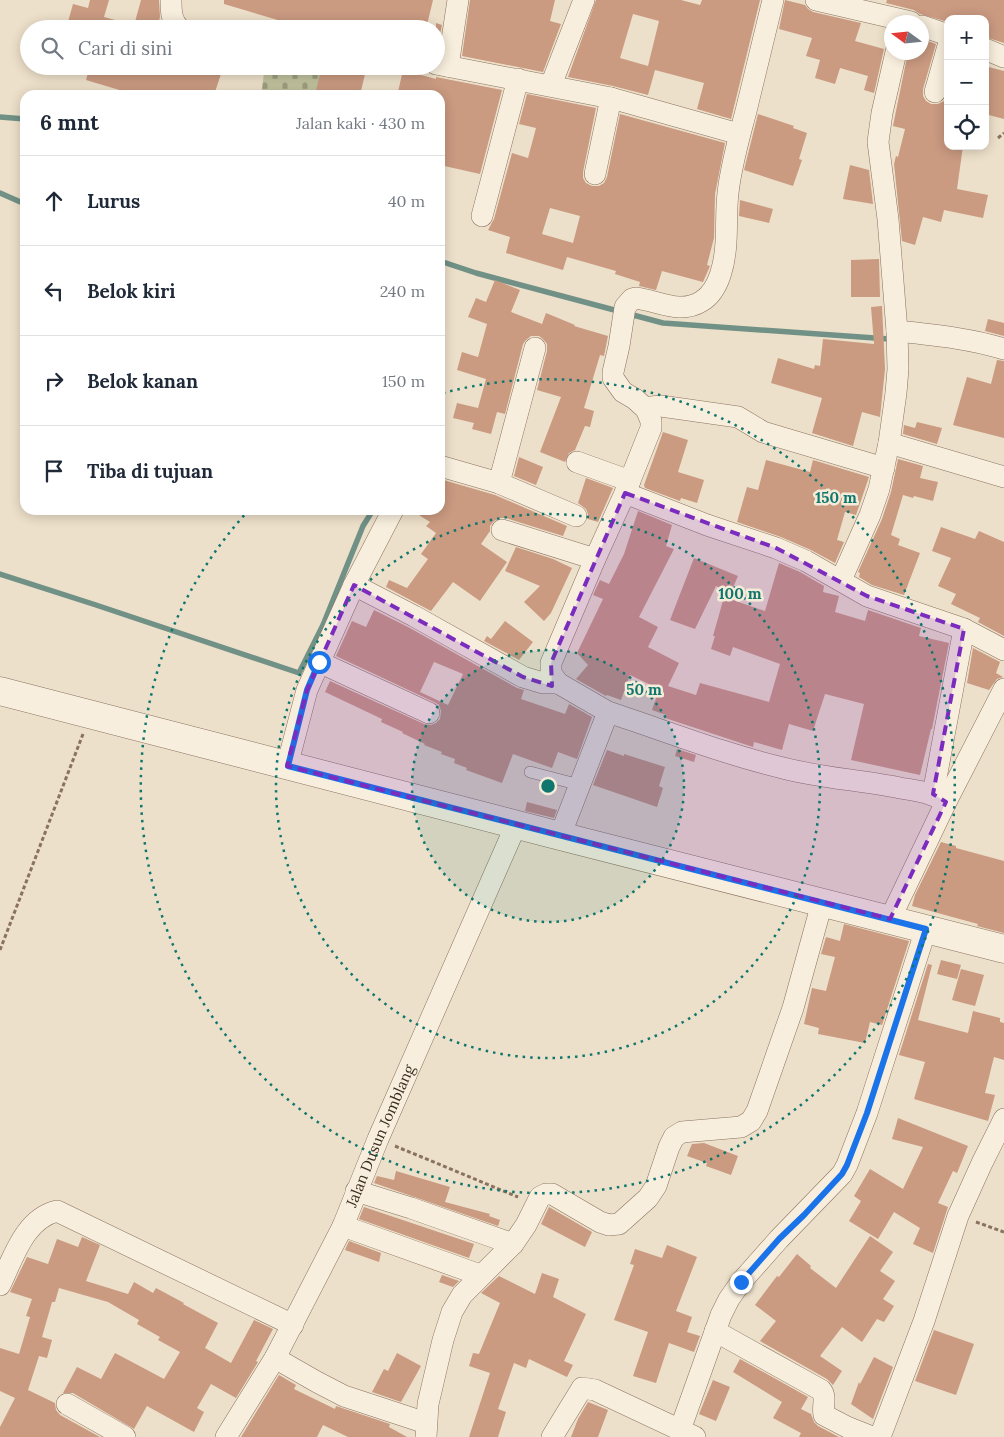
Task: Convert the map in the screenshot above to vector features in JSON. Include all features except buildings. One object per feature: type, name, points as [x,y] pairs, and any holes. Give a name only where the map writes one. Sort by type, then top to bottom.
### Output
[{"type":"street","points":[[171,0],[174,20]]},
{"type":"street","points":[[445,53],[458,0]]},
{"type":"street","points":[[551,85],[584,0]]},
{"type":"street","points":[[773,0],[739,134],[728,192],[725,254],[711,293],[703,300],[691,306],[676,308],[636,298],[632,299],[624,315],[612,372],[614,383],[646,409],[651,421],[650,428],[627,487],[551,663],[551,673],[558,683],[608,712],[750,759],[783,768],[940,798]]},
{"type":"street","points":[[816,0],[884,17]]},
{"type":"street","points":[[929,29],[944,34]]},
{"type":"street","points":[[989,51],[1004,57]]},
{"type":"street","points":[[841,580],[870,515],[884,468],[898,369],[897,331],[888,219],[878,142],[882,113],[894,60]]},
{"type":"street","points":[[935,92],[944,60]]},
{"type":"street","points":[[445,66],[611,98],[739,134]]},
{"type":"street","points":[[482,216],[518,79]]},
{"type":"street","points":[[595,174],[611,98]]},
{"type":"street","points":[[897,331],[952,337],[985,343],[1004,349]]},
{"type":"street","points":[[499,483],[535,348]]},
{"type":"street","points":[[646,409],[651,406],[661,406],[738,417],[763,432],[884,468]]},
{"type":"street","points":[[889,443],[1004,477]]},
{"type":"street","points":[[576,462],[707,525],[776,548],[806,561],[860,592],[886,603],[964,629],[1004,650]]},
{"type":"street","points":[[445,467],[499,483],[576,516]]},
{"type":"street","points":[[288,766],[307,690],[354,585],[390,515]]},
{"type":"street","points":[[502,530],[595,559]]},
{"type":"street","points":[[354,585],[523,677],[543,683],[558,683]]},
{"type":"street","points":[[940,798],[964,629]]},
{"type":"street","points":[[319,662],[429,714]]},
{"type":"street","points":[[890,919],[940,798],[1004,689]]},
{"type":"street","points":[[0,691],[1004,949]]},
{"type":"street","points":[[560,836],[608,712]]},
{"type":"street","name":"Jalan Dusun Jomblang","points":[[226,1437],[275,1358],[343,1226],[378,1139],[516,825]]},
{"type":"street","points":[[275,1358],[344,1396],[426,1430],[428,1404],[443,1340],[452,1312],[462,1295],[513,1244],[526,1225],[540,1197],[552,1194],[600,1222],[609,1225],[619,1224],[648,1198],[656,1186],[674,1137],[682,1132],[741,1127],[751,1120],[757,1111],[794,1008],[822,903]]},
{"type":"street","points":[[552,1437],[582,1388],[595,1390],[687,1434],[724,1307],[741,1282],[842,1174],[847,1165],[867,1113],[926,929]]},
{"type":"street","points":[[880,1437],[924,1321],[958,1216],[1004,1119]]},
{"type":"street","points":[[356,1191],[404,1205],[513,1244]]},
{"type":"street","points":[[0,1285],[28,1230],[41,1217],[57,1211],[293,1325]]},
{"type":"street","points":[[343,1226],[480,1275]]},
{"type":"street","points":[[716,1331],[821,1390],[824,1395],[824,1414],[847,1427],[872,1437]]},
{"type":"street","points":[[67,1404],[125,1437]]},
{"type":"lane","points":[[530,772],[580,785]]},
{"type":"path","points":[[998,138],[1004,133]]},
{"type":"path","points":[[0,950],[91,715]]},
{"type":"path","points":[[378,1139],[536,1204]]},
{"type":"path","points":[[958,1216],[1004,1232]]},
{"type":"highlighted area","points":[[625,493],[776,548],[867,596],[964,629],[933,794],[946,802],[890,919],[287,766],[307,690],[354,585],[523,677],[552,686],[551,663]]},
{"type":"green space","points":[[264,75],[339,76],[319,90],[262,90]]},
{"type":"waterway","points":[[0,117],[20,119]]},
{"type":"waterway","points":[[0,193],[20,202]]},
{"type":"waterway","points":[[445,263],[476,273],[663,323],[889,339]]},
{"type":"waterway","points":[[0,574],[299,673],[323,625],[363,526],[370,515]]},
{"type":"route","points":[[319,662],[307,690],[299,716],[288,766],[926,929],[867,1113],[847,1165],[842,1174],[779,1239],[741,1282]]}]
